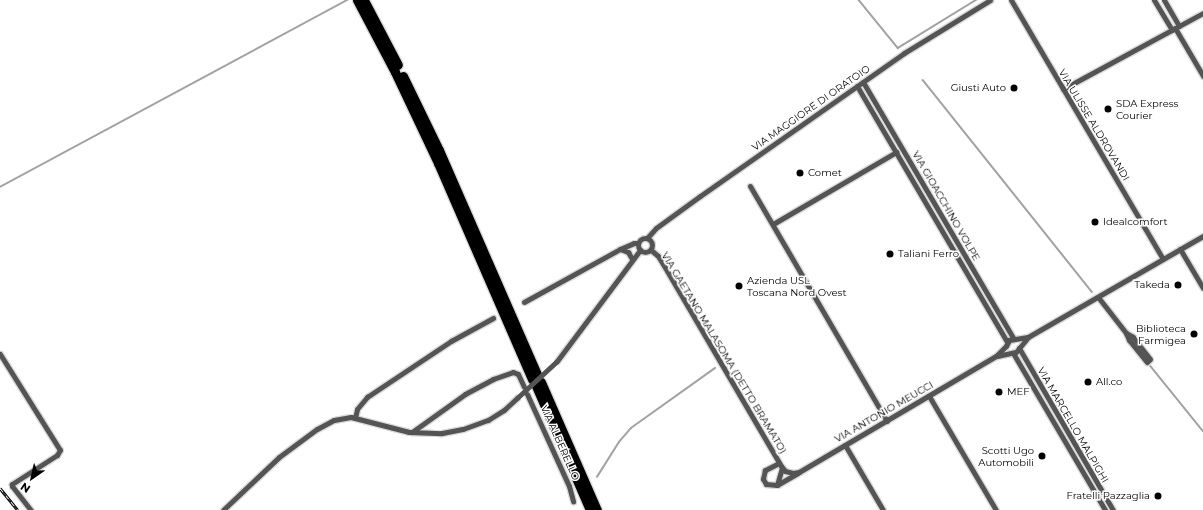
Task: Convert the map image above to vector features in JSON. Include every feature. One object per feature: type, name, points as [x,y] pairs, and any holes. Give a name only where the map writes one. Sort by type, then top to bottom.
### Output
[{"type":"highway","points":[[357,0],[395,72],[438,163],[597,510]]},
{"type":"highway","points":[[364,0],[439,150],[537,380],[590,510]]},
{"type":"street","name":"VIA MAGGIORE DI ORATOIO","points":[[524,302],[620,248],[638,243],[640,239],[647,238],[656,228],[700,196],[857,86],[908,51],[990,0]]},
{"type":"street","name":"VIA ULISSE ALDROVANDI","points":[[1011,0],[1163,259]]},
{"type":"street","points":[[1154,0],[1175,28],[1203,76]]},
{"type":"street","points":[[1164,0],[1175,28]]},
{"type":"street","points":[[1063,89],[1203,13]]},
{"type":"street","name":"VIA GIOACCHINO VOLPE","points":[[863,82],[1015,339]]},
{"type":"street","name":"VIA GIOACCHINO VOLPE","points":[[857,86],[1007,344]]},
{"type":"street","points":[[773,224],[896,152]]},
{"type":"street","points":[[750,186],[887,421]]},
{"type":"street","name":"VIA ANTONIO MEUCCI","points":[[777,485],[996,356],[1007,344],[1015,339],[1028,337],[1203,236]]},
{"type":"street","points":[[638,243],[640,250],[644,253],[651,250],[652,243],[647,238]]},
{"type":"street","points":[[620,248],[628,252],[632,259]]},
{"type":"street","points":[[1180,249],[1203,288]]},
{"type":"street","points":[[222,510],[268,467],[296,444],[329,422],[344,417],[355,418],[397,430],[442,433],[470,427],[494,417],[557,361],[640,250]]},
{"type":"street","name":"VIA GAETANO MALASOMA (DETTO BRAMATO)","points":[[651,250],[658,256],[663,264],[781,465]]},
{"type":"street","points":[[1098,297],[1147,362],[1150,359],[1133,337],[1126,333]]},
{"type":"street","points":[[355,418],[357,409],[367,397],[439,348],[493,318]]},
{"type":"street","name":"VIA ANTONIO MEUCCI","points":[[996,356],[1012,353],[1020,348],[1028,337]]},
{"type":"street","points":[[1015,339],[1019,343],[1020,348]]},
{"type":"street","points":[[1007,344],[1012,353]]},
{"type":"street","name":"VIA MARCELLO MALPIGHI","points":[[1020,348],[1112,510]]},
{"type":"street","name":"VIA MARCELLO MALPIGHI","points":[[1012,353],[1105,510]]},
{"type":"street","points":[[0,354],[60,450],[57,455],[12,484],[31,510]]},
{"type":"street","points":[[412,432],[465,394],[510,372],[515,372],[518,374],[524,387]]},
{"type":"street","name":"VIA ALBERELLO","points":[[527,394],[564,474],[573,501]]},
{"type":"street","points":[[929,396],[996,510]]},
{"type":"street","points":[[845,445],[883,510]]},
{"type":"street","points":[[781,465],[790,473],[799,472]]},
{"type":"street","points":[[781,465],[777,485],[766,484],[763,477],[767,468],[781,465]]},
{"type":"waterway","points":[[0,187],[348,0]]},
{"type":"waterway","points":[[859,0],[898,48],[976,0]]},
{"type":"waterway","points":[[923,80],[1092,292]]},
{"type":"waterway","points":[[1149,364],[1203,431]]},
{"type":"waterway","points":[[597,477],[619,442],[631,428],[715,368]]},
{"type":"railway","points":[[0,488],[18,510]]},
{"type":"place","name":"Giusti Auto","points":[[1014,88]]},
{"type":"place","name":"SDA Express Courier","points":[[1108,109]]},
{"type":"place","name":"Comet","points":[[800,173]]},
{"type":"place","name":"Idealcomfort","points":[[1095,222]]},
{"type":"place","name":"Taliani Ferro","points":[[890,254]]},
{"type":"place","name":"Takeda","points":[[1178,285]]},
{"type":"place","name":"Azienda USL Toscana Nord Ovest","points":[[739,286]]},
{"type":"place","name":"Biblioteca Farmigea","points":[[1194,334]]},
{"type":"place","name":"All.co","points":[[1088,382]]},
{"type":"place","name":"MEF","points":[[999,392]]},
{"type":"place","name":"Scotti Ugo Automobili","points":[[1042,456]]},
{"type":"place","name":"Fratelli Pazzaglia","points":[[1158,496]]}]
